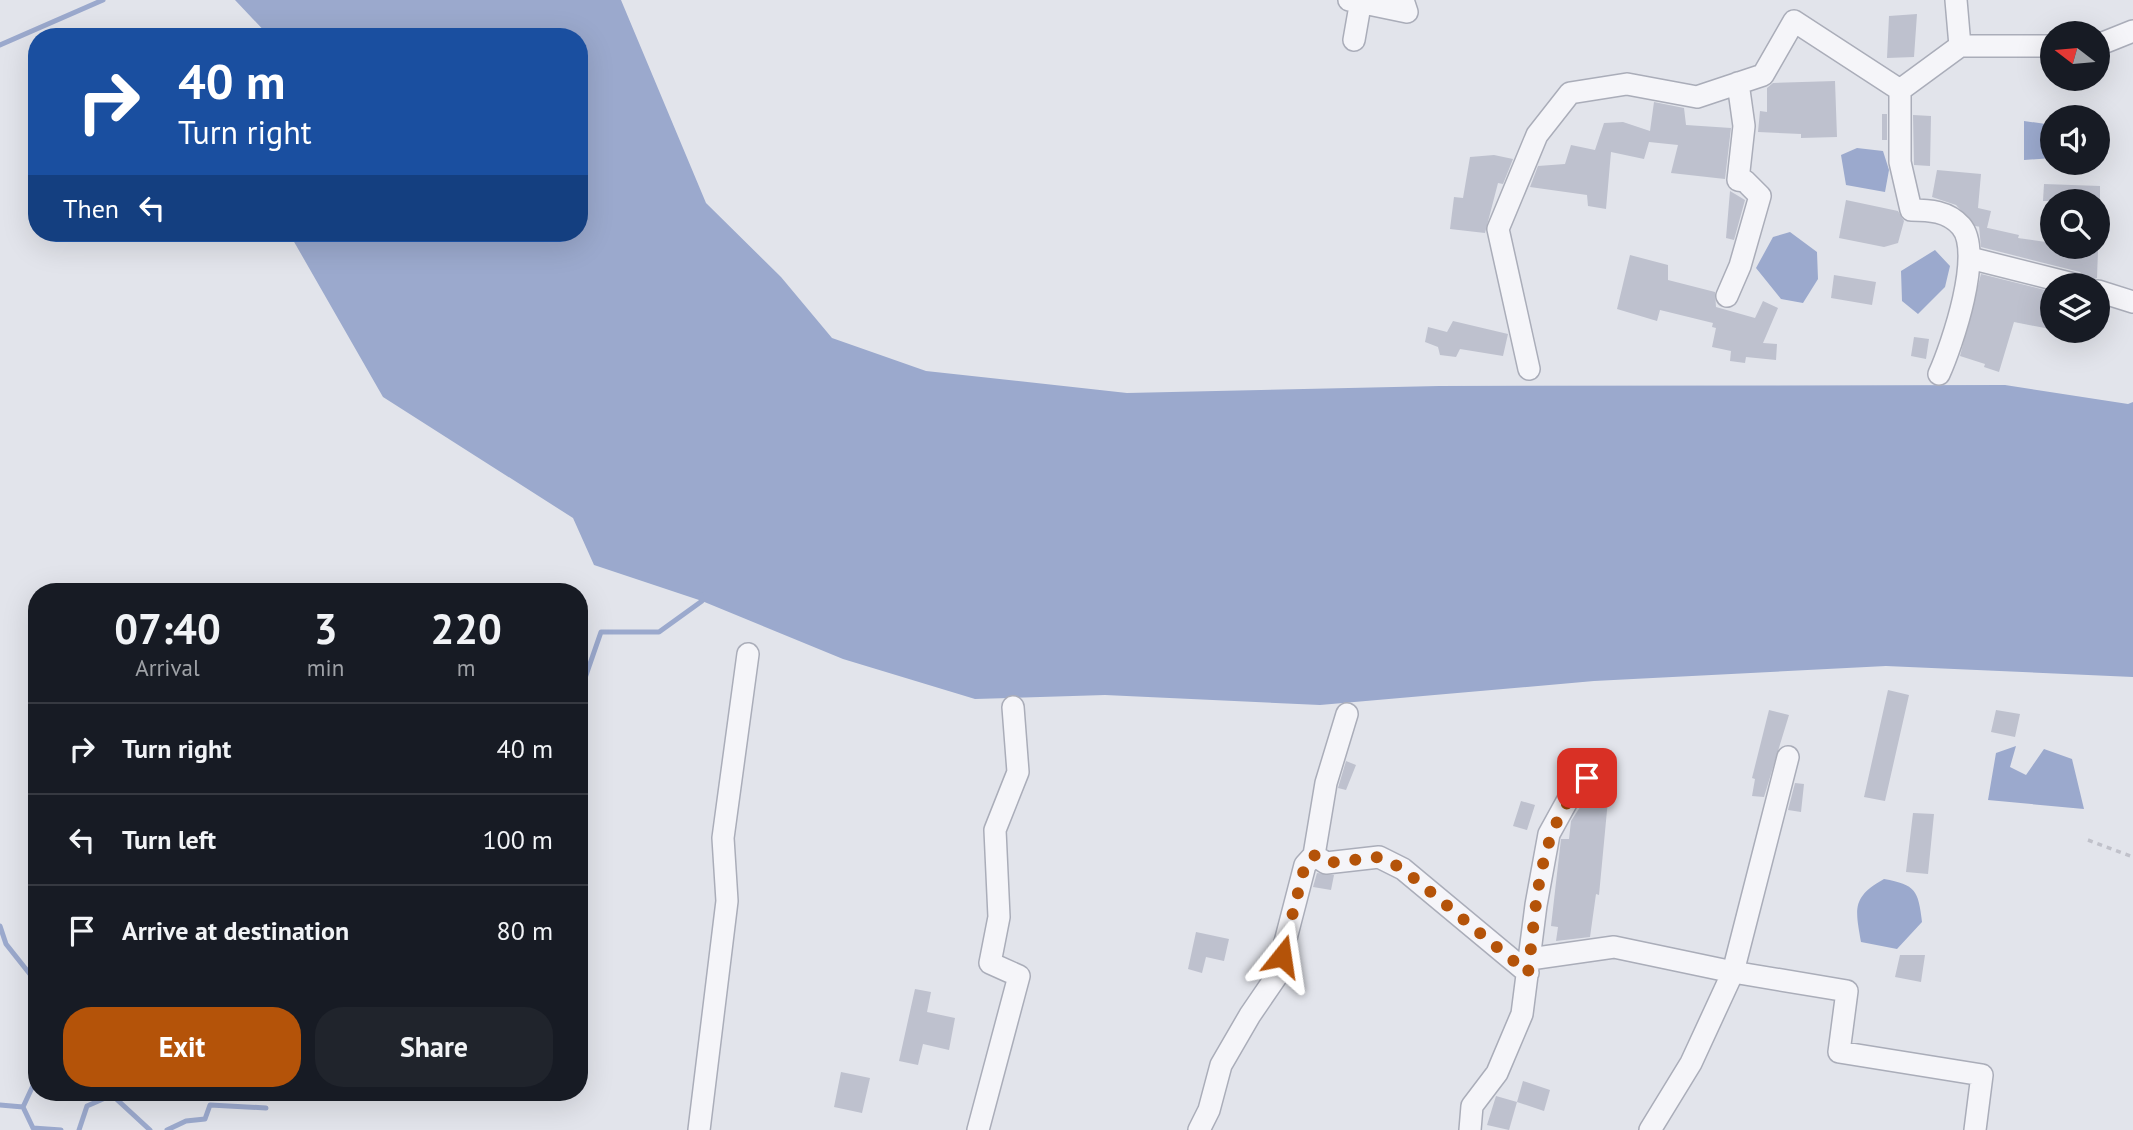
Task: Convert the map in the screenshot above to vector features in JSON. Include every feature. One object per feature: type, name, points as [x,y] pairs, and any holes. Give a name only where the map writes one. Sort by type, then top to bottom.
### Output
[{"type":"street","points":[[1354,40],[1357,1],[1407,12],[1403,0]]},
{"type":"street","points":[[1956,0],[1959,46]]},
{"type":"street","points":[[1529,369],[1498,229],[1537,135],[1570,93],[1627,84],[1697,97],[1763,75],[1794,21],[1900,90]]},
{"type":"street","points":[[2110,41],[2133,31]]},
{"type":"street","points":[[1900,90],[1959,46],[2040,46]]},
{"type":"street","points":[[1727,296],[1740,266],[1760,196],[1745,181],[1738,180],[1744,126],[1738,83]]},
{"type":"street","points":[[1900,90],[1900,162],[1911,210],[1937,211],[1963,227],[1970,258],[1958,318],[1939,374]]},
{"type":"street","points":[[1970,258],[2040,276]]},
{"type":"street","points":[[2110,295],[2133,302]]},
{"type":"street","points":[[699,1130],[727,901],[723,838],[748,653]]},
{"type":"street","points":[[978,1130],[1019,976],[990,963],[999,917],[995,830],[1018,772],[1013,707]]},
{"type":"street","points":[[1199,1130],[1209,1110],[1221,1065],[1276,977],[1305,865],[1314,855],[1326,783],[1347,714]]},
{"type":"street","points":[[1650,1130],[1691,1063],[1733,972],[1788,757]]},
{"type":"street","points":[[1470,1130],[1472,1105],[1497,1073],[1522,1014],[1549,834],[1571,794],[1602,763]]},
{"type":"street","points":[[1314,855],[1326,863],[1380,857],[1403,869],[1529,966]]},
{"type":"street","points":[[1529,966],[1614,947],[1733,972],[1847,991],[1839,1052],[1982,1075],[1975,1130]]},
{"type":"path","points":[[2088,841],[2133,857]]},
{"type":"water","points":[[235,0],[621,0],[706,203],[781,277],[832,338],[926,371],[1127,393],[1439,386],[2005,385],[2128,404],[2133,402],[2133,677],[1886,666],[1594,681],[1320,705],[1105,695],[975,699],[843,659],[702,601],[594,565],[573,518],[383,397],[294,242],[588,242],[588,28],[261,28]]},
{"type":"water","points":[[2024,121],[2040,123],[2040,159],[2024,160]]},
{"type":"water","points":[[1857,148],[1883,151],[1889,170],[1885,192],[1846,185],[1841,155]]},
{"type":"water","points":[[1790,232],[1817,252],[1818,279],[1803,303],[1781,299],[1756,268],[1773,237]]},
{"type":"water","points":[[1935,250],[1950,266],[1945,287],[1918,314],[1902,301],[1901,271]]},
{"type":"water","points":[[2016,746],[2010,767],[2026,775],[2044,749],[2072,759],[2084,809],[1988,800],[1996,753]]},
{"type":"water","points":[[1884,879],[1909,887],[1917,896],[1921,911],[1922,922],[1897,949],[1861,942],[1858,904],[1866,892]]},
{"type":"building","points":[[1917,14],[1914,57],[1887,58],[1889,16]]},
{"type":"building","points":[[1835,81],[1837,137],[1801,138],[1801,134],[1758,132],[1760,111],[1767,112],[1767,88],[1773,83]]},
{"type":"building","points":[[1654,102],[1684,108],[1686,125],[1731,128],[1725,179],[1671,173],[1678,145],[1649,142],[1644,159],[1611,152],[1606,209],[1588,206],[1587,195],[1530,187],[1538,166],[1565,164],[1571,145],[1595,150],[1604,123],[1623,122],[1650,131]]},
{"type":"building","points":[[1882,114],[1887,114],[1887,140],[1882,140]]},
{"type":"building","points":[[1913,115],[1931,116],[1930,166],[1914,165]]},
{"type":"building","points":[[1494,155],[1513,159],[1503,184],[1498,183],[1485,233],[1450,229],[1454,197],[1463,198],[1470,157]]},
{"type":"building","points":[[1937,170],[1981,174],[1978,208],[1991,211],[1987,228],[1975,226],[1956,205],[1932,197]]},
{"type":"building","points":[[2044,184],[2100,186],[2100,189],[2044,189]]},
{"type":"building","points":[[1730,191],[1745,200],[1734,240],[1726,238]]},
{"type":"building","points":[[1846,200],[1898,211],[1904,221],[1898,243],[1884,247],[1839,238]]},
{"type":"building","points":[[1979,226],[2019,235],[2018,238],[2040,241],[2040,259],[2098,259],[2097,273],[2081,273],[1981,247]]},
{"type":"building","points":[[1630,255],[1668,265],[1668,280],[1715,292],[1716,307],[1755,318],[1763,301],[1778,308],[1763,343],[1777,344],[1776,360],[1746,357],[1745,363],[1730,361],[1731,351],[1712,347],[1716,328],[1712,327],[1713,323],[1660,310],[1657,321],[1617,309]]},
{"type":"building","points":[[1981,274],[2040,289],[2040,327],[2014,322],[1999,372],[1960,356]]},
{"type":"building","points":[[1834,275],[1876,282],[1872,305],[1831,298]]},
{"type":"building","points":[[1453,321],[1508,334],[1503,356],[1460,349],[1456,357],[1440,355],[1438,347],[1425,342],[1428,327],[1447,332]]},
{"type":"building","points":[[1914,337],[1929,339],[1926,359],[1911,356]]},
{"type":"building","points":[[1888,690],[1909,695],[1885,801],[1864,797]]},
{"type":"building","points":[[1769,710],[1789,715],[1764,797],[1752,796],[1755,779],[1752,778]]},
{"type":"building","points":[[1996,710],[2020,714],[2015,737],[1991,732]]},
{"type":"building","points":[[1346,761],[1356,765],[1346,790],[1338,788]]},
{"type":"building","points":[[1795,783],[1804,784],[1801,812],[1788,810]]},
{"type":"building","points":[[1586,798],[1608,800],[1599,895],[1596,894],[1590,937],[1556,941],[1558,927],[1551,926],[1561,839],[1569,839],[1571,821]]},
{"type":"building","points":[[1521,801],[1535,805],[1527,830],[1513,826]]},
{"type":"building","points":[[1913,813],[1934,814],[1928,874],[1906,872]]},
{"type":"building","points":[[1317,873],[1334,875],[1331,890],[1313,887]]},
{"type":"building","points":[[1196,932],[1229,939],[1224,961],[1206,957],[1202,973],[1188,969]]},
{"type":"building","points":[[1900,955],[1925,955],[1921,982],[1895,977]]},
{"type":"building","points":[[915,989],[931,992],[927,1012],[955,1018],[949,1050],[923,1044],[918,1065],[899,1061]]},
{"type":"building","points":[[841,1072],[870,1078],[862,1113],[834,1107]]},
{"type":"building","points":[[1523,1081],[1550,1090],[1544,1111],[1517,1102]]},
{"type":"building","points":[[1496,1096],[1517,1102],[1509,1130],[1487,1125]]},
{"type":"waterway","points":[[39,28],[103,0]]},
{"type":"waterway","points":[[0,45],[28,33]]},
{"type":"waterway","points":[[588,669],[601,632],[659,632],[702,601],[701,595]]},
{"type":"waterway","points":[[0,926],[6,944],[28,972]]},
{"type":"waterway","points":[[0,1105],[23,1107],[28,1096]]},
{"type":"waterway","points":[[79,1130],[87,1106],[98,1101]]},
{"type":"waterway","points":[[119,1101],[150,1130]]},
{"type":"waterway","points":[[167,1130],[186,1121],[205,1119],[210,1105],[266,1108]]},
{"type":"waterway","points":[[23,1107],[33,1128],[61,1130]]},
{"type":"route","points":[[1282,956],[1305,865],[1314,855],[1326,863],[1380,857],[1403,869],[1528,973],[1536,905],[1549,834],[1571,794],[1587,778]]}]
